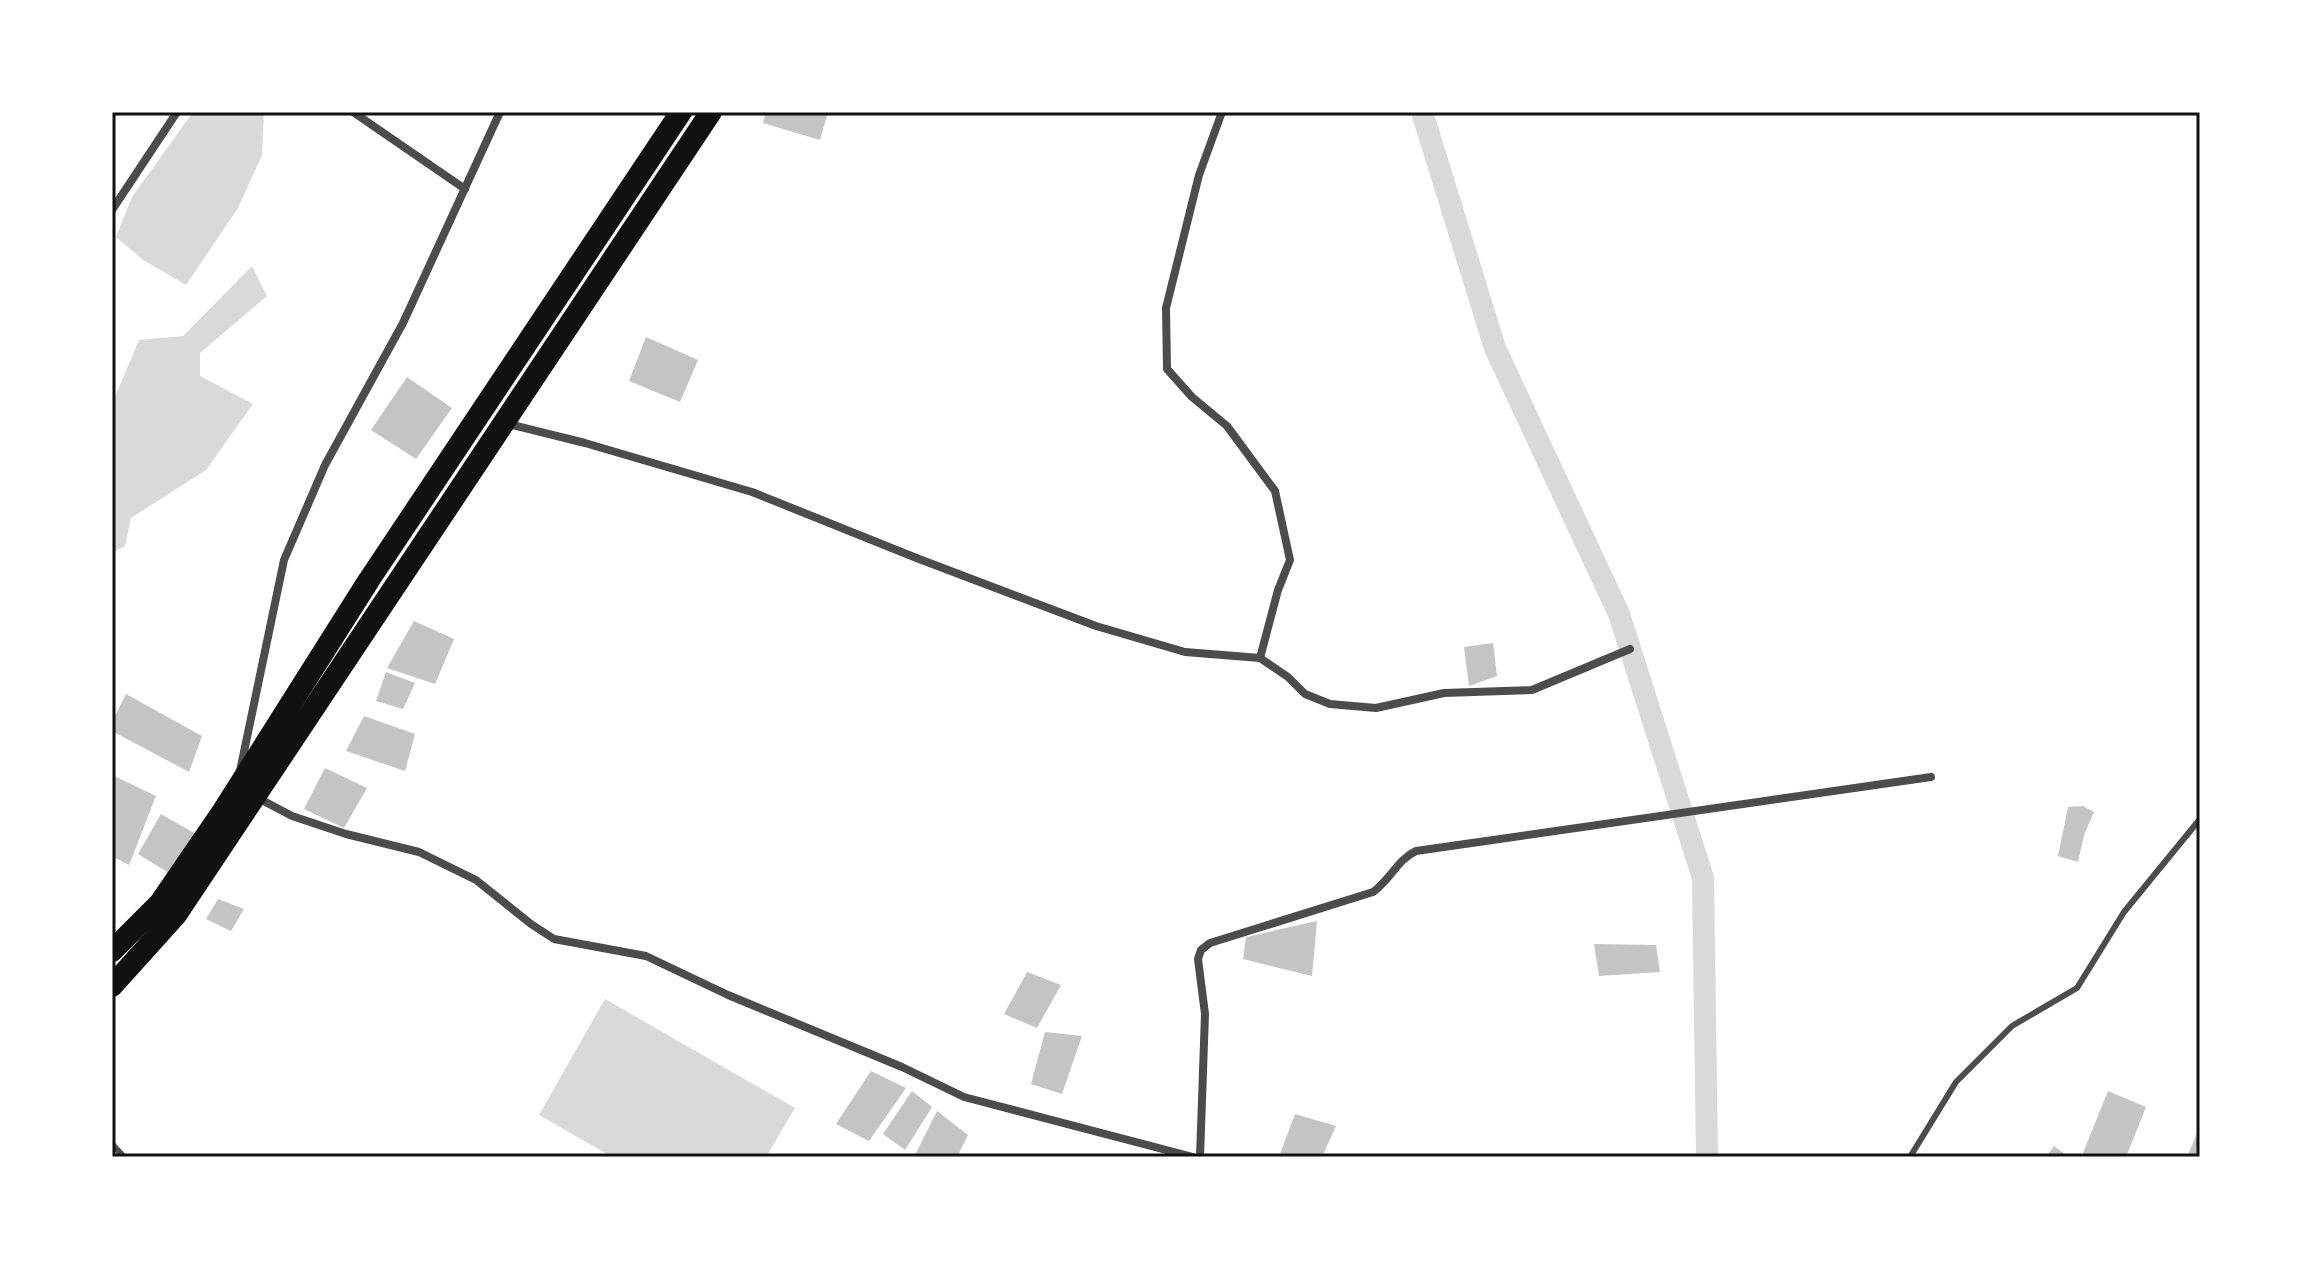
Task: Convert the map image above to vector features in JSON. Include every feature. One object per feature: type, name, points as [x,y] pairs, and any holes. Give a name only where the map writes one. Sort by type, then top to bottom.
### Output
[{"type":"highway","points":[[245,794],[369,580],[681,112]]},
{"type":"highway","points":[[112,986],[176,915],[245,794],[503,423],[711,112]]},
{"type":"highway","points":[[112,951],[160,903],[230,817]]},
{"type":"street","points":[[112,210],[177,112]]},
{"type":"street","points":[[353,112],[465,189]]},
{"type":"street","points":[[500,112],[403,323],[325,465],[284,560],[245,794],[306,821],[419,852],[476,880],[554,939],[646,956],[728,995],[902,1067],[964,1097],[1193,1157]]},
{"type":"street","points":[[1222,112],[1199,175],[1166,308],[1167,369],[1192,397],[1227,426],[1275,491],[1290,560],[1278,590],[1260,658]]},
{"type":"street","points":[[503,423],[585,443],[752,492],[1096,626],[1185,652],[1260,658],[1288,677],[1305,694],[1330,704],[1376,708],[1444,693],[1532,690],[1630,649]]},
{"type":"street","points":[[1200,1157],[1205,1014],[1198,959],[1201,950],[1210,943],[1373,892],[1386,883],[1407,855],[1416,851],[1931,777]]},
{"type":"lane","points":[[1910,1157],[1956,1082],[2012,1026],[2077,988],[2124,912],[2200,819]]},
{"type":"lane","points":[[112,1144],[124,1157]]},
{"type":"shaded area","points":[[193,112],[264,112],[262,155],[238,208],[186,285],[143,260],[116,237],[132,197]]},
{"type":"shaded area","points":[[252,266],[267,296],[200,353],[200,376],[253,404],[206,470],[131,518],[125,546],[112,553],[112,404],[139,340],[183,336]]},
{"type":"shaded area","points":[[605,999],[795,1108],[766,1157],[612,1157],[539,1115]]},
{"type":"building","points":[[766,112],[828,112],[820,140],[763,123]]},
{"type":"building","points":[[646,337],[698,360],[680,402],[629,381]]},
{"type":"building","points":[[407,377],[452,408],[416,459],[371,430]]},
{"type":"building","points":[[414,621],[454,639],[435,684],[387,668]]},
{"type":"building","points":[[1493,643],[1497,676],[1469,686],[1464,647]]},
{"type":"building","points":[[386,672],[415,683],[403,709],[376,701]]},
{"type":"building","points":[[126,694],[202,736],[189,772],[112,731],[112,722]]},
{"type":"building","points":[[364,716],[415,734],[405,771],[346,751]]},
{"type":"building","points":[[325,768],[367,788],[344,828],[304,809]]},
{"type":"building","points":[[112,775],[156,796],[129,865],[112,856]]},
{"type":"building","points":[[2083,806],[2094,812],[2084,835],[2078,862],[2058,856],[2068,807]]},
{"type":"building","points":[[161,814],[196,834],[174,876],[138,854]]},
{"type":"building","points":[[218,899],[244,909],[231,931],[206,919]]},
{"type":"building","points":[[1317,921],[1312,976],[1243,959],[1246,937]]},
{"type":"building","points":[[1594,944],[1656,945],[1660,972],[1599,976]]},
{"type":"building","points":[[1027,972],[1061,985],[1037,1028],[1004,1014]]},
{"type":"building","points":[[1045,1032],[1082,1036],[1062,1094],[1031,1084]]},
{"type":"building","points":[[871,1071],[906,1088],[869,1141],[836,1124]]},
{"type":"building","points":[[912,1091],[932,1107],[905,1150],[883,1134]]},
{"type":"building","points":[[2108,1091],[2146,1107],[2126,1157],[2091,1157],[2083,1153]]},
{"type":"building","points":[[937,1111],[968,1135],[957,1157],[914,1157]]},
{"type":"building","points":[[1295,1114],[1336,1126],[1322,1157],[1279,1157]]},
{"type":"building","points":[[2200,1126],[2200,1157],[2187,1157]]},
{"type":"building","points":[[2054,1146],[2069,1157],[2046,1157]]},
{"type":"waterway","points":[[1422,112],[1495,348],[1619,614],[1703,878],[1707,1157]]}]
